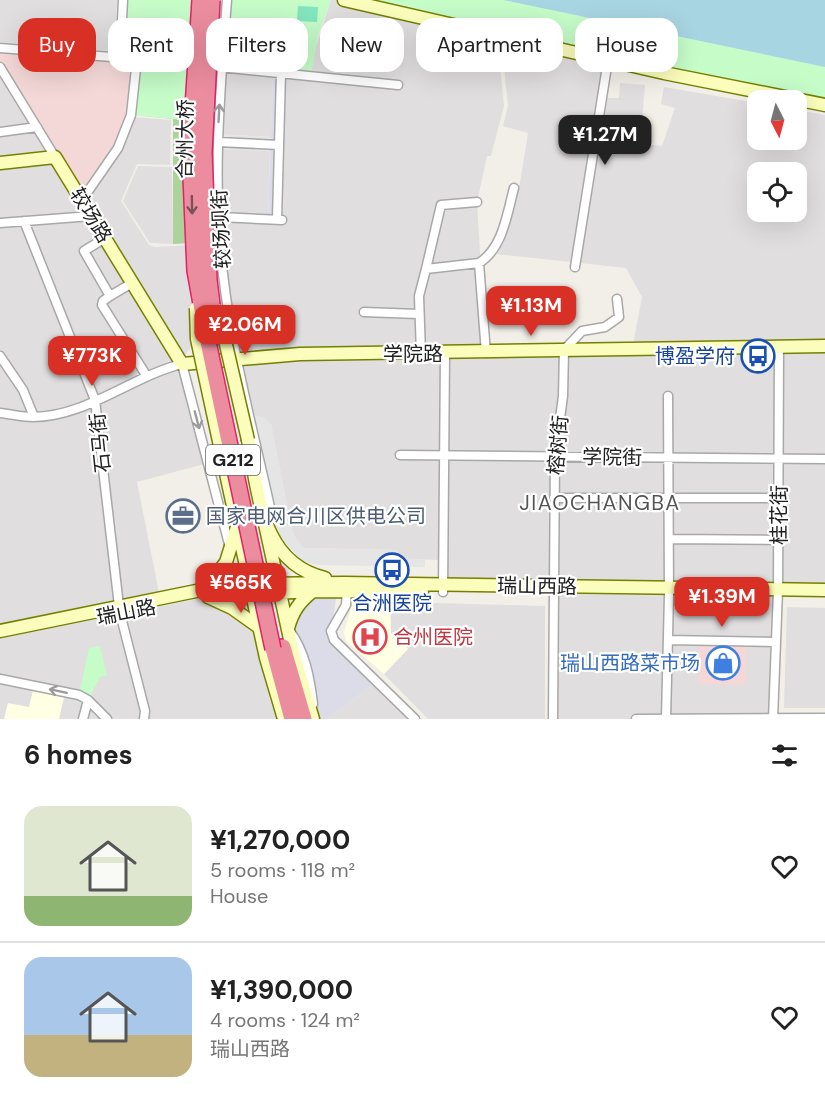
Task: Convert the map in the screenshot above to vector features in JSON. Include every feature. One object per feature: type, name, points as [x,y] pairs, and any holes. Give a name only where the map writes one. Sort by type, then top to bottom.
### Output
[{"type":"highway","name":"合州大桥","points":[[195,271],[190,153],[200,0]]},
{"type":"highway","name":"合州大桥","points":[[209,280],[204,152],[212,0]]},
{"type":"highway","name":"G212","points":[[195,271],[207,337],[278,648],[304,719]]},
{"type":"highway","name":"G212","points":[[209,280],[216,337],[292,719]]},
{"type":"main road","points":[[345,0],[575,52]]},
{"type":"main road","points":[[666,72],[825,105]]},
{"type":"main road","points":[[0,163],[55,157]]},
{"type":"main road","name":"较场路","points":[[55,157],[182,364]]},
{"type":"main road","points":[[195,271],[197,339],[260,628],[284,719]]},
{"type":"main road","points":[[209,280],[226,336],[288,629],[314,719]]},
{"type":"main road","name":"学院路","points":[[182,364],[300,354],[445,354],[825,346]]},
{"type":"main road","points":[[265,524],[282,554],[295,567],[310,575],[346,587]]},
{"type":"main road","points":[[237,526],[219,574],[206,593],[260,628]]},
{"type":"main road","name":"瑞山西路","points":[[279,588],[313,591],[346,587]]},
{"type":"main road","name":"瑞山西路","points":[[251,588],[346,587],[778,593],[825,590]]},
{"type":"main road","name":"瑞山路","points":[[0,631],[206,593],[251,588]]},
{"type":"main road","points":[[288,629],[293,613],[302,599],[313,591]]},
{"type":"main road","name":"瑞山西路","points":[[778,593],[825,597]]},
{"type":"main road","name":"瑞山路","points":[[0,638],[119,610]]},
{"type":"street","points":[[122,18],[123,0]]},
{"type":"street","name":"较场坝街","points":[[226,18],[227,0]]},
{"type":"street","points":[[0,48],[108,57]]},
{"type":"street","name":"较场路","points":[[0,67],[55,157]]},
{"type":"street","points":[[82,200],[118,148],[123,137],[131,115],[136,72]]},
{"type":"street","name":"较场坝街","points":[[222,72],[218,142],[223,273],[238,359],[270,507],[265,524]]},
{"type":"street","points":[[270,72],[398,85]]},
{"type":"street","points":[[575,267],[606,72]]},
{"type":"street","points":[[220,217],[279,219],[280,73]]},
{"type":"street","points":[[0,132],[37,127]]},
{"type":"street","points":[[218,142],[279,145]]},
{"type":"street","points":[[426,268],[479,263],[490,256],[503,231],[514,188]]},
{"type":"street","points":[[421,354],[418,315],[441,205],[477,202]]},
{"type":"street","points":[[0,223],[91,216]]},
{"type":"street","name":"石马街","points":[[24,221],[95,400],[119,610],[145,711],[144,719]]},
{"type":"street","points":[[105,238],[84,251],[110,296]]},
{"type":"street","points":[[479,263],[486,353]]},
{"type":"street","points":[[132,282],[103,301],[102,305],[146,375]]},
{"type":"street","points":[[564,350],[582,331],[604,327],[619,317],[617,299]]},
{"type":"street","points":[[364,312],[418,315]]},
{"type":"street","name":"桂花街","points":[[773,719],[779,540],[779,347]]},
{"type":"street","name":"榕树街","points":[[553,719],[555,456],[563,396],[564,350]]},
{"type":"street","points":[[443,588],[445,354]]},
{"type":"street","points":[[0,356],[23,390],[34,417]]},
{"type":"street","points":[[0,413],[34,417],[58,413],[95,400],[146,375],[182,364],[230,549]]},
{"type":"street","points":[[666,719],[669,592],[668,396]]},
{"type":"street","name":"学院街","points":[[400,455],[825,459]]},
{"type":"street","points":[[554,498],[779,498]]},
{"type":"street","points":[[669,539],[779,540]]},
{"type":"street","points":[[346,587],[346,604],[332,631],[334,640],[415,719]]},
{"type":"street","points":[[668,640],[776,642]]},
{"type":"street","points":[[0,679],[88,700],[108,719]]},
{"type":"street","points":[[83,719],[88,700]]},
{"type":"street","points":[[636,719],[825,718]]},
{"type":"shaded area","points":[[0,0],[117,0],[116,18],[108,18],[108,51],[96,50],[96,18],[18,18],[18,43],[0,42]]},
{"type":"shaded area","points":[[331,0],[344,0],[424,18],[416,18],[416,72],[501,72],[504,106],[491,156],[487,156],[477,202],[486,353],[825,346],[825,590],[443,584],[443,560],[398,559],[398,550],[304,548],[297,541],[293,534],[271,424],[249,413],[223,273],[218,149],[270,151],[268,219],[287,74],[308,72],[308,56],[315,50],[320,34],[320,72],[404,72],[404,18],[325,18]]},
{"type":"shaded area","points":[[0,48],[18,49],[18,72],[96,72],[96,56],[108,57],[108,72],[136,72],[135,91],[118,148],[82,200],[0,67]]},
{"type":"shaded area","points":[[563,54],[575,56],[575,72],[603,72],[571,262],[496,254],[507,233],[519,189],[528,133],[503,126],[508,106],[505,72],[563,72]]},
{"type":"shaded area","points":[[0,69],[132,117],[171,120],[170,165],[137,164],[121,201],[149,245],[155,247],[192,245],[196,339],[181,362],[74,407],[34,415],[0,412]]},
{"type":"shaded area","points":[[222,72],[273,72],[271,137],[218,134]]},
{"type":"shaded area","points":[[273,72],[287,74],[282,220],[268,219]]},
{"type":"shaded area","points":[[620,83],[645,85],[642,121],[605,119],[607,98],[619,98]]},
{"type":"shaded area","points":[[664,87],[747,101],[747,150],[807,150],[807,112],[825,115],[825,340],[633,345],[642,297],[626,268],[580,263],[600,140],[662,146],[675,108],[661,104]]},
{"type":"shaded area","points":[[218,134],[271,137],[270,151],[218,149]]},
{"type":"shaded area","points":[[138,166],[172,167],[173,244],[150,243],[123,201]]},
{"type":"shaded area","points":[[182,364],[208,463],[137,482],[160,598],[0,631],[0,413],[58,413]]},
{"type":"shaded area","points":[[249,413],[265,418],[271,424],[293,534],[304,548],[398,550],[398,558],[425,559],[425,567],[318,565],[303,562],[281,538],[270,507]]},
{"type":"shaded area","points":[[313,591],[336,597],[332,631],[376,682],[326,719],[314,719],[288,629]]},
{"type":"shaded area","points":[[252,593],[266,658],[269,697],[277,719],[0,719],[0,638],[207,597]]},
{"type":"shaded area","points":[[554,594],[777,597],[773,719],[553,719]]},
{"type":"shaded area","name":"合州医院","points":[[353,602],[390,602],[391,633],[408,649],[384,674],[346,641],[344,632]]},
{"type":"shaded area","points":[[390,602],[545,606],[545,719],[428,719],[384,674],[408,649],[391,633]]},
{"type":"shaded area","points":[[787,607],[825,608],[825,708],[784,708]]},
{"type":"shaded area","name":"瑞山西路菜市场","points":[[698,641],[747,642],[746,685],[699,684]]},
{"type":"shaded area","points":[[376,682],[415,719],[326,719]]},
{"type":"shaded area","points":[[34,686],[65,693],[59,719],[4,719],[8,703],[29,707]]},
{"type":"green space","points":[[123,0],[193,0],[192,18],[122,18]]},
{"type":"green space","points":[[227,0],[331,0],[324,18],[320,18],[311,76],[271,72],[308,72],[308,18],[226,18]]},
{"type":"green space","points":[[344,0],[503,0],[590,18],[575,18],[575,50],[563,48],[563,18],[426,18]]},
{"type":"green space","points":[[298,6],[318,7],[317,22],[308,22],[308,18],[297,18]]},
{"type":"green space","points":[[678,36],[825,67],[825,105],[807,101],[807,90],[756,90],[674,72],[678,72]]},
{"type":"green space","points":[[136,72],[188,72],[184,120],[131,115]]},
{"type":"green space","points":[[148,72],[196,73],[194,243],[173,244],[173,119],[145,116]]},
{"type":"green space","points":[[100,646],[107,675],[100,677],[88,700],[79,695],[89,648]]},
{"type":"water","points":[[503,0],[825,0],[825,67],[678,36],[678,18],[590,18]]},
{"type":"place","name":"博盈学府","points":[[758,356]]},
{"type":"place","name":"国家电网合川区供电公司","points":[[183,516]]},
{"type":"place","name":"合洲医院","points":[[392,570]]},
{"type":"place","name":"合州医院","points":[[370,637]]},
{"type":"place","name":"瑞山西路菜市场","points":[[723,663]]},
{"type":"district","name":"JIAOCHANGBA","points":[[600,503]]}]
